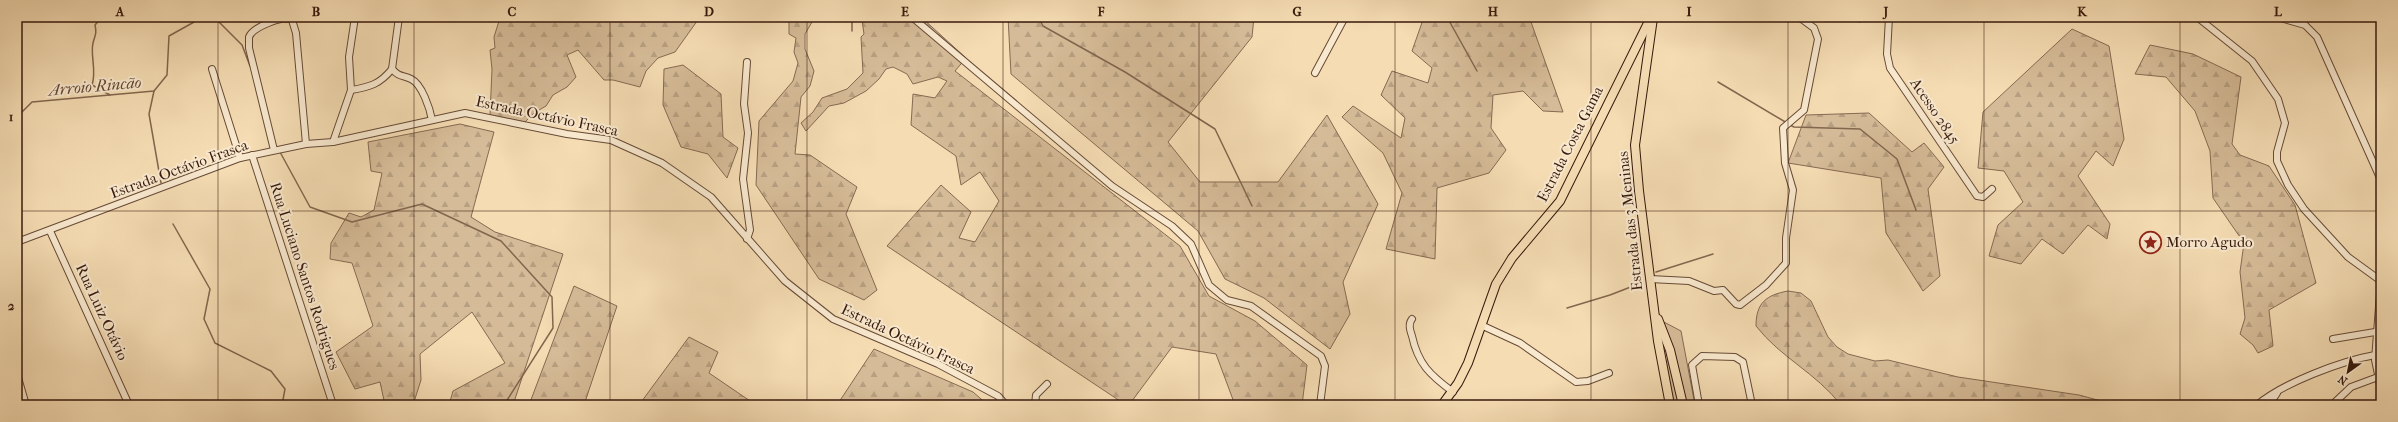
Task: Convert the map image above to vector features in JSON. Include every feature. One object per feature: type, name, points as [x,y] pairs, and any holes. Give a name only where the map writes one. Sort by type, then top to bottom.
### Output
[{"type":"main road","name":"Estrada Costa Gama","points":[[1442,405],[1453,392],[1468,363],[1490,296],[1504,270],[1560,201],[1634,48],[1652,17]]},
{"type":"main road","name":"Estrada das 3 Meninas","points":[[1652,17],[1635,146],[1653,303],[1670,405]]},
{"type":"main road","points":[[1634,48],[1647,56]]},
{"type":"main road","name":"Estrada das 3 Meninas","points":[[1653,303],[1670,350],[1683,405]]},
{"type":"street","points":[[333,142],[351,90],[349,57],[355,17]]},
{"type":"street","points":[[351,90],[374,86],[384,79],[392,69],[399,17]]},
{"type":"street","points":[[912,17],[1112,186],[1172,226],[1190,244],[1209,285],[1227,300],[1251,306],[1321,356],[1325,366],[1320,405]]},
{"type":"street","points":[[1315,73],[1345,17]]},
{"type":"street","points":[[1650,279],[1689,281],[1714,291],[1723,290],[1736,304],[1740,305],[1766,285],[1786,263],[1786,238],[1793,190],[1785,163],[1783,128],[1785,124],[1800,114],[1806,104],[1818,39],[1814,28],[1799,17]]},
{"type":"street","name":"Acesso 2845","points":[[1889,17],[1887,54],[1890,68],[1977,196],[1983,197],[1992,189]]},
{"type":"street","points":[[2197,17],[2252,61],[2278,99],[2285,123],[2276,152],[2277,161],[2288,185],[2304,209],[2348,257],[2381,281],[2375,332],[2375,355],[2381,389]]},
{"type":"street","points":[[2277,17],[2305,25],[2317,37],[2381,180]]},
{"type":"street","points":[[274,150],[249,48],[249,37],[259,27],[285,18],[292,20],[296,33],[306,144]]},
{"type":"street","points":[[747,62],[744,104],[748,133],[743,179],[750,230],[747,239]]},
{"type":"street","points":[[212,69],[240,158]]},
{"type":"street","points":[[392,69],[399,77],[410,79],[418,85],[432,120]]},
{"type":"street","name":"Estrada Octávio Frasca","points":[[17,242],[50,231],[240,158],[306,144],[333,142],[465,113],[566,134],[611,140],[662,163],[711,197],[785,281],[833,319],[938,364],[998,396],[1006,405]]},
{"type":"street","name":"Rua Luciano Santos Rodrigues","points":[[252,155],[333,405]]},
{"type":"street","name":"Rua Luiz Otávio","points":[[50,231],[128,405]]},
{"type":"street","points":[[1412,319],[1409,326],[1415,352],[1420,362],[1432,375],[1453,392]]},
{"type":"street","points":[[1481,325],[1520,343],[1576,382],[1588,381],[1609,373]]},
{"type":"street","points":[[2333,339],[2375,332]]},
{"type":"street","points":[[2257,405],[2278,392],[2331,366],[2350,360],[2375,355]]},
{"type":"street","points":[[1699,405],[1692,365],[1702,356],[1735,357],[1743,362],[1752,405]]},
{"type":"street","points":[[17,374],[26,405]]},
{"type":"street","points":[[2332,405],[2351,386],[2378,377]]},
{"type":"street","points":[[1035,405],[1036,395],[1047,384]]},
{"type":"street","points":[[2269,405],[2278,392]]},
{"type":"green space","points":[[496,17],[700,17],[675,52],[658,58],[646,71],[640,87],[613,80],[604,80],[578,50],[567,55],[576,77],[567,87],[553,95],[546,106],[534,113],[525,122],[490,115],[492,69],[490,50],[495,48],[494,37],[499,21]]},
{"type":"green space","points":[[789,17],[815,17],[805,34],[805,49],[814,71],[810,86],[801,97],[795,154],[810,155],[857,187],[846,214],[877,290],[864,300],[819,279],[756,185],[759,121],[793,81],[798,63],[794,52],[796,38],[789,34]]},
{"type":"green space","points":[[858,17],[921,17],[966,58],[955,71],[1180,246],[1209,296],[1255,321],[1307,365],[1302,405],[1235,405],[1216,354],[1172,347],[1129,405],[1126,405],[887,246],[941,185],[971,212],[959,238],[975,242],[999,201],[980,172],[961,185],[956,156],[911,125],[913,94],[935,98],[947,81],[938,77],[913,84],[907,74],[893,67],[886,69],[879,79],[866,91],[844,103],[829,106],[806,131],[801,123],[813,112],[822,98],[847,89],[863,73],[861,37],[864,34],[862,20]]},
{"type":"green space","points":[[1008,17],[1254,17],[1252,37],[1168,142],[1200,182],[1278,182],[1327,115],[1378,204],[1343,282],[1350,314],[1330,349],[1264,298],[1225,279],[1198,231],[1011,74]]},
{"type":"green space","points":[[1424,17],[1532,17],[1531,22],[1563,112],[1543,111],[1523,91],[1493,95],[1491,128],[1506,150],[1489,173],[1437,188],[1435,259],[1386,249],[1402,193],[1383,153],[1342,117],[1353,106],[1401,138],[1405,118],[1381,95],[1392,71],[1428,83],[1432,68],[1412,51]]},
{"type":"green space","points":[[2072,29],[2109,46],[2124,139],[2113,166],[2096,151],[2078,176],[2110,224],[2107,239],[2088,225],[2063,254],[2042,239],[2021,264],[1989,256],[1998,225],[2023,202],[2004,171],[1978,168],[1983,112]]},
{"type":"green space","points":[[2150,45],[2193,54],[2241,77],[2232,144],[2240,155],[2269,166],[2295,205],[2316,283],[2269,310],[2273,346],[2258,353],[2253,345],[2240,334],[2245,318],[2240,272],[2244,243],[2213,198],[2210,151],[2195,111],[2166,77],[2135,74]]},
{"type":"green space","points":[[683,65],[721,94],[723,137],[738,148],[727,178],[708,154],[681,147],[663,105],[664,69]]},
{"type":"green space","points":[[1869,113],[1912,152],[1924,143],[1944,167],[1928,189],[1940,276],[1923,291],[1886,233],[1881,178],[1788,163],[1806,115]]},
{"type":"green space","points":[[460,124],[494,132],[471,217],[495,232],[563,254],[513,405],[449,405],[453,391],[505,363],[472,312],[420,354],[421,380],[413,405],[385,405],[380,382],[355,389],[336,352],[373,326],[352,263],[330,259],[331,243],[349,213],[361,217],[374,210],[382,173],[371,171],[368,142]]},
{"type":"green space","points":[[574,286],[617,306],[584,405],[529,405]]},
{"type":"green space","points":[[1788,291],[1801,293],[1811,301],[1828,337],[1837,347],[1848,354],[1875,361],[1888,360],[1958,377],[2079,395],[2116,405],[1841,405],[1831,393],[1776,347],[1756,326],[1758,311],[1764,301],[1774,295]]},
{"type":"green space","points":[[1662,321],[1681,331],[1695,405],[1685,405]]},
{"type":"green space","points":[[689,337],[718,352],[709,373],[756,405],[639,405]]},
{"type":"green space","points":[[874,349],[973,392],[988,405],[837,405]]},
{"type":"green space","points":[[1667,361],[1670,361],[1680,405],[1673,405]]},
{"type":"waterway","points":[[102,17],[95,25],[96,33],[92,48],[94,74],[92,85],[110,95]]},
{"type":"waterway","name":"Arroio Rincão","points":[[17,117],[32,102],[154,91],[167,75],[169,36],[203,17]]},
{"type":"waterway","points":[[214,17],[242,45],[250,66]]},
{"type":"waterway","points":[[852,17],[852,31]]},
{"type":"waterway","points":[[1038,17],[1043,26],[1125,72],[1215,129],[1252,206]]},
{"type":"waterway","points":[[1447,17],[1477,71]]},
{"type":"waterway","points":[[1851,17],[1860,22]]},
{"type":"waterway","points":[[1718,82],[1787,123]]},
{"type":"waterway","points":[[154,91],[149,114],[161,183]]},
{"type":"waterway","points":[[1790,125],[1794,127],[1860,129],[1897,159],[1916,210]]},
{"type":"waterway","points":[[280,152],[310,207],[352,222],[422,204],[501,241],[552,297],[553,328],[504,405]]},
{"type":"waterway","points":[[173,224],[210,289],[204,319],[215,343],[271,371],[285,389],[282,405]]},
{"type":"waterway","points":[[1656,272],[1713,254]]},
{"type":"waterway","points":[[1567,308],[1610,295],[1641,283]]},
{"type":"place","name":"Morro Agudo","points":[[2151,242]]}]
